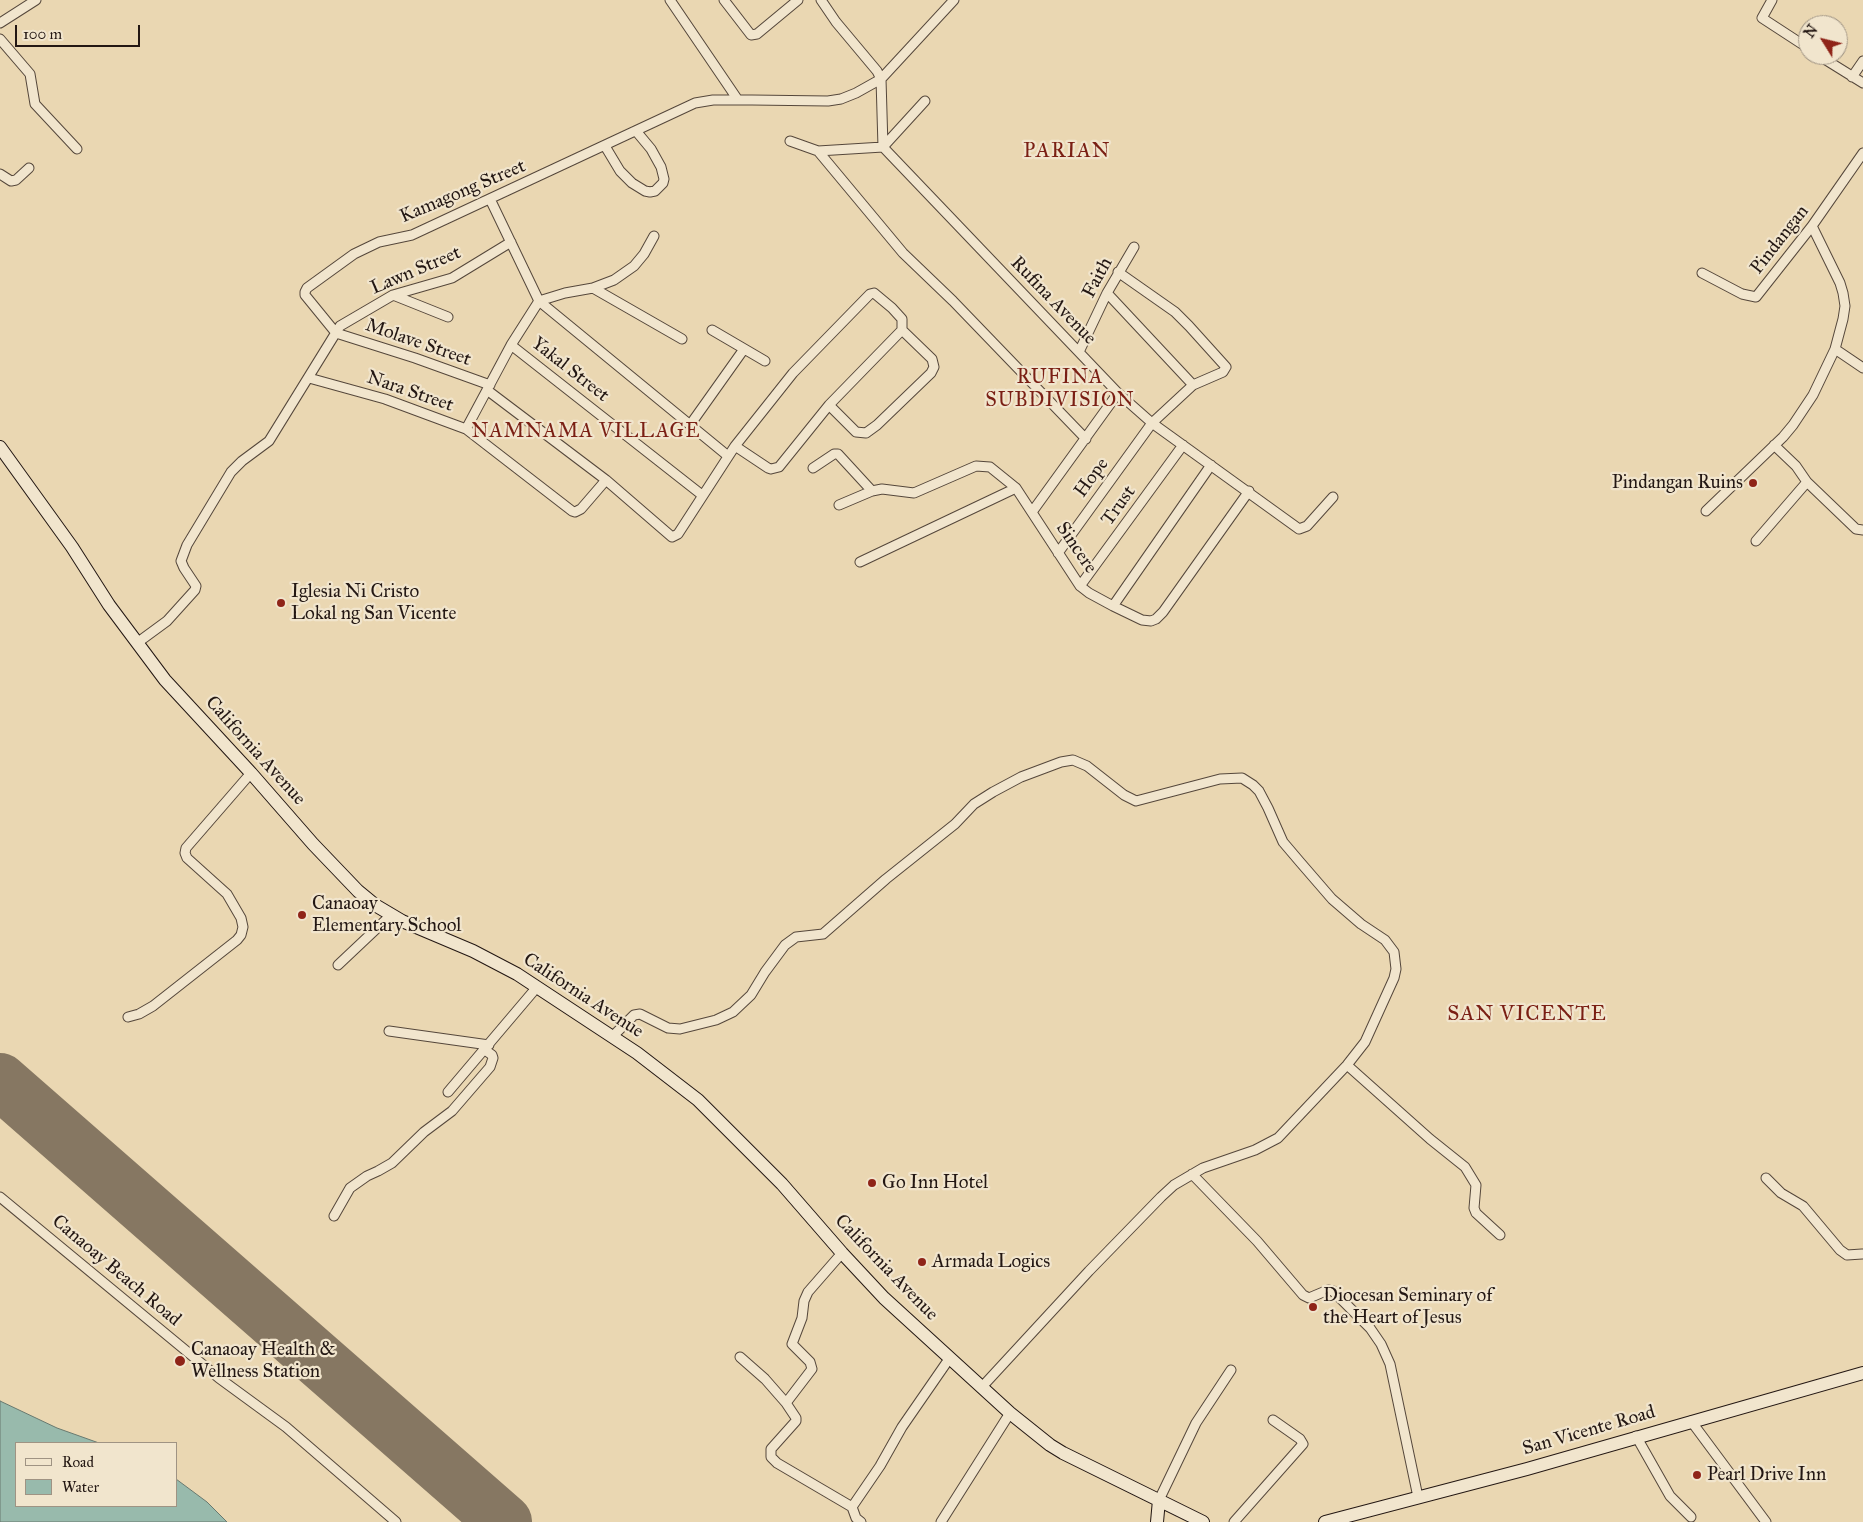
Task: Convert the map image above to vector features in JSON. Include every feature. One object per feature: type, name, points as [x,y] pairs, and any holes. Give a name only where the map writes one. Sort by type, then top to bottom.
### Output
[{"type":"street","points":[[0,23],[36,0]]},
{"type":"street","points":[[670,0],[738,100]]},
{"type":"street","points":[[726,1],[751,35],[757,34],[798,0]]},
{"type":"street","points":[[820,0],[877,70],[881,79],[884,146]]},
{"type":"street","name":"Kamagong Street","points":[[336,333],[305,295],[307,288],[354,254],[380,242],[412,235],[695,103],[713,100],[828,101],[841,99],[856,93],[881,79],[954,0]]},
{"type":"street","points":[[1772,0],[1762,18],[1798,41]]},
{"type":"street","points":[[0,39],[30,74],[34,104],[77,149]]},
{"type":"street","points":[[1852,77],[1863,61]]},
{"type":"street","points":[[1833,65],[1863,83]]},
{"type":"street","points":[[790,141],[818,151],[884,146],[925,101]]},
{"type":"street","points":[[605,146],[620,171],[632,183],[645,191],[655,191],[663,183],[661,167],[636,131]]},
{"type":"street","name":"Rufina Avenue","points":[[884,146],[1118,393],[1152,423],[1299,529],[1307,526],[1333,497]]},
{"type":"street","points":[[818,151],[903,253],[953,301],[1086,439]]},
{"type":"street","name":"Pindangan","points":[[1702,274],[1742,294],[1756,297],[1812,226],[1863,153]]},
{"type":"street","points":[[0,174],[12,181],[16,180],[28,168]]},
{"type":"street","points":[[490,199],[539,301],[728,456]]},
{"type":"street","points":[[1706,511],[1793,425],[1813,395],[1835,349],[1843,319],[1843,293],[1840,282],[1812,226]]},
{"type":"street","points":[[466,429],[511,344],[539,301],[565,293],[593,288],[614,280],[627,272],[644,254],[654,236]]},
{"type":"street","name":"Lawn Street","points":[[336,333],[348,321],[392,295],[452,278],[511,242]]},
{"type":"street","name":"Faith","points":[[1079,352],[1107,293],[1134,247]]},
{"type":"street","name":"Hope","points":[[1058,553],[1152,423],[1193,386],[1223,372],[1226,368],[1175,312],[1118,272]]},
{"type":"street","points":[[593,288],[682,339]]},
{"type":"street","points":[[606,480],[672,537],[678,534],[735,446],[793,373],[870,294],[874,293],[877,295],[902,319],[902,330],[829,405],[779,467],[775,469],[768,468],[735,446]]},
{"type":"street","points":[[1107,293],[1193,386]]},
{"type":"street","points":[[392,295],[448,317]]},
{"type":"street","points":[[712,330],[766,361]]},
{"type":"street","points":[[829,405],[856,432],[866,433],[877,425],[930,373],[934,367],[932,360],[902,330]]},
{"type":"street","points":[[137,643],[167,621],[182,606],[196,586],[184,568],[182,561],[187,545],[231,472],[269,440],[336,333]]},
{"type":"street","name":"Molave Street","points":[[336,333],[415,358],[488,388],[606,480]]},
{"type":"street","name":"Yakal Street","points":[[511,344],[702,495]]},
{"type":"street","points":[[690,426],[744,349]]},
{"type":"street","points":[[1835,349],[1863,368]]},
{"type":"street","name":"Nara Street","points":[[309,378],[385,399],[466,429],[572,511],[575,512],[581,508],[606,480]]},
{"type":"street","points":[[1032,512],[1118,393]]},
{"type":"street","name":"Trust","points":[[1080,586],[1183,445]]},
{"type":"street","points":[[1774,445],[1796,466],[1808,482],[1856,529],[1863,530]]},
{"type":"street","name":"California Avenue","points":[[0,447],[72,547],[109,605],[165,680],[346,878],[375,905],[391,915],[496,962],[637,1053],[698,1100],[782,1184],[884,1298],[1010,1413],[1050,1446],[1203,1522]]},
{"type":"street","points":[[813,468],[834,454],[838,454],[872,491]]},
{"type":"street","name":"Sincere","points":[[839,505],[872,491],[882,489],[914,493],[981,465],[990,466],[1016,488],[1080,586],[1089,594],[1142,620],[1156,619],[1249,492]]},
{"type":"street","points":[[1113,606],[1211,465]]},
{"type":"street","points":[[1756,541],[1808,482]]},
{"type":"street","points":[[860,562],[1016,488]]},
{"type":"street","points":[[612,1037],[634,1015],[640,1014],[668,1028],[680,1029],[716,1020],[733,1012],[751,995],[785,945],[796,937],[823,934],[886,879],[955,824],[974,804],[1029,774],[1073,760],[1087,766],[1124,795],[1136,801],[1196,784],[1228,778],[1242,778],[1259,791],[1283,842],[1332,899],[1361,924],[1385,940],[1394,952],[1396,969],[1394,978],[1363,1046],[1278,1138],[1255,1150],[1203,1168],[1174,1185],[1089,1270],[981,1388]]},
{"type":"street","points":[[128,1017],[139,1014],[153,1006],[238,940],[241,935],[243,928],[241,918],[227,894],[187,858],[185,853],[186,848],[251,773]]},
{"type":"street","points":[[338,965],[391,915]]},
{"type":"street","points":[[448,1092],[537,987]]},
{"type":"street","points":[[334,1216],[350,1188],[367,1176],[392,1163],[424,1132],[452,1111],[490,1067],[493,1058],[487,1047],[389,1031]]},
{"type":"street","points":[[1347,1065],[1430,1139],[1465,1167],[1476,1185],[1474,1208],[1476,1213],[1500,1235]]},
{"type":"street","points":[[1192,1174],[1257,1241],[1303,1295],[1309,1298],[1328,1290],[1333,1291],[1338,1294],[1375,1336],[1390,1364],[1418,1497]]},
{"type":"street","points":[[1766,1178],[1781,1193],[1804,1206],[1846,1255],[1863,1254]]},
{"type":"street","name":"Canaoay Beach Road","points":[[0,1197],[219,1378],[286,1427],[396,1522]]},
{"type":"street","points":[[786,1403],[812,1369],[810,1362],[792,1344],[802,1318],[804,1300],[808,1292],[842,1253]]},
{"type":"street","points":[[740,1357],[765,1379],[786,1403],[796,1418],[796,1421],[771,1449],[771,1457],[777,1463],[852,1507],[856,1518],[861,1522]]},
{"type":"street","points":[[852,1507],[880,1466],[902,1427],[949,1359]]},
{"type":"street","points":[[1157,1522],[1158,1500],[1196,1423],[1231,1370]]},
{"type":"street","name":"San Vicente Road","points":[[1325,1522],[1526,1468],[1863,1373]]},
{"type":"street","points":[[941,1522],[1010,1413]]},
{"type":"street","points":[[1234,1522],[1303,1444],[1273,1420]]},
{"type":"street","points":[[1691,1421],[1766,1522]]},
{"type":"street","points":[[1636,1436],[1670,1496],[1691,1517]]},
{"type":"water","points":[[0,1401],[57,1428],[96,1442],[15,1442],[15,1507],[178,1507],[178,1480],[207,1502],[227,1522],[0,1522]]},
{"type":"runway","points":[[0,1081],[504,1522]]},
{"type":"place","name":"Pindangan Ruins","points":[[1753,483]]},
{"type":"place","name":"Iglesia Ni Cristo Lokal ng San Vicente","points":[[281,603]]},
{"type":"place","name":"Canaoay Elementary School","points":[[302,915]]},
{"type":"place","name":"Go Inn Hotel","points":[[872,1183]]},
{"type":"place","name":"Armada Logics","points":[[922,1262]]},
{"type":"place","name":"Diocesan Seminary of the Heart of Jesus","points":[[1313,1307]]},
{"type":"place","name":"Canaoay Health & Wellness Station","points":[[180,1361]]},
{"type":"place","name":"Pearl Drive Inn","points":[[1697,1475]]},
{"type":"district","name":"PARIAN","points":[[1067,152]]},
{"type":"district","name":"RUFINA SUBDIVISION","points":[[1060,390]]},
{"type":"district","name":"NAMNAMA VILLAGE","points":[[586,432]]},
{"type":"district","name":"SAN VICENTE","points":[[1527,1015]]}]
